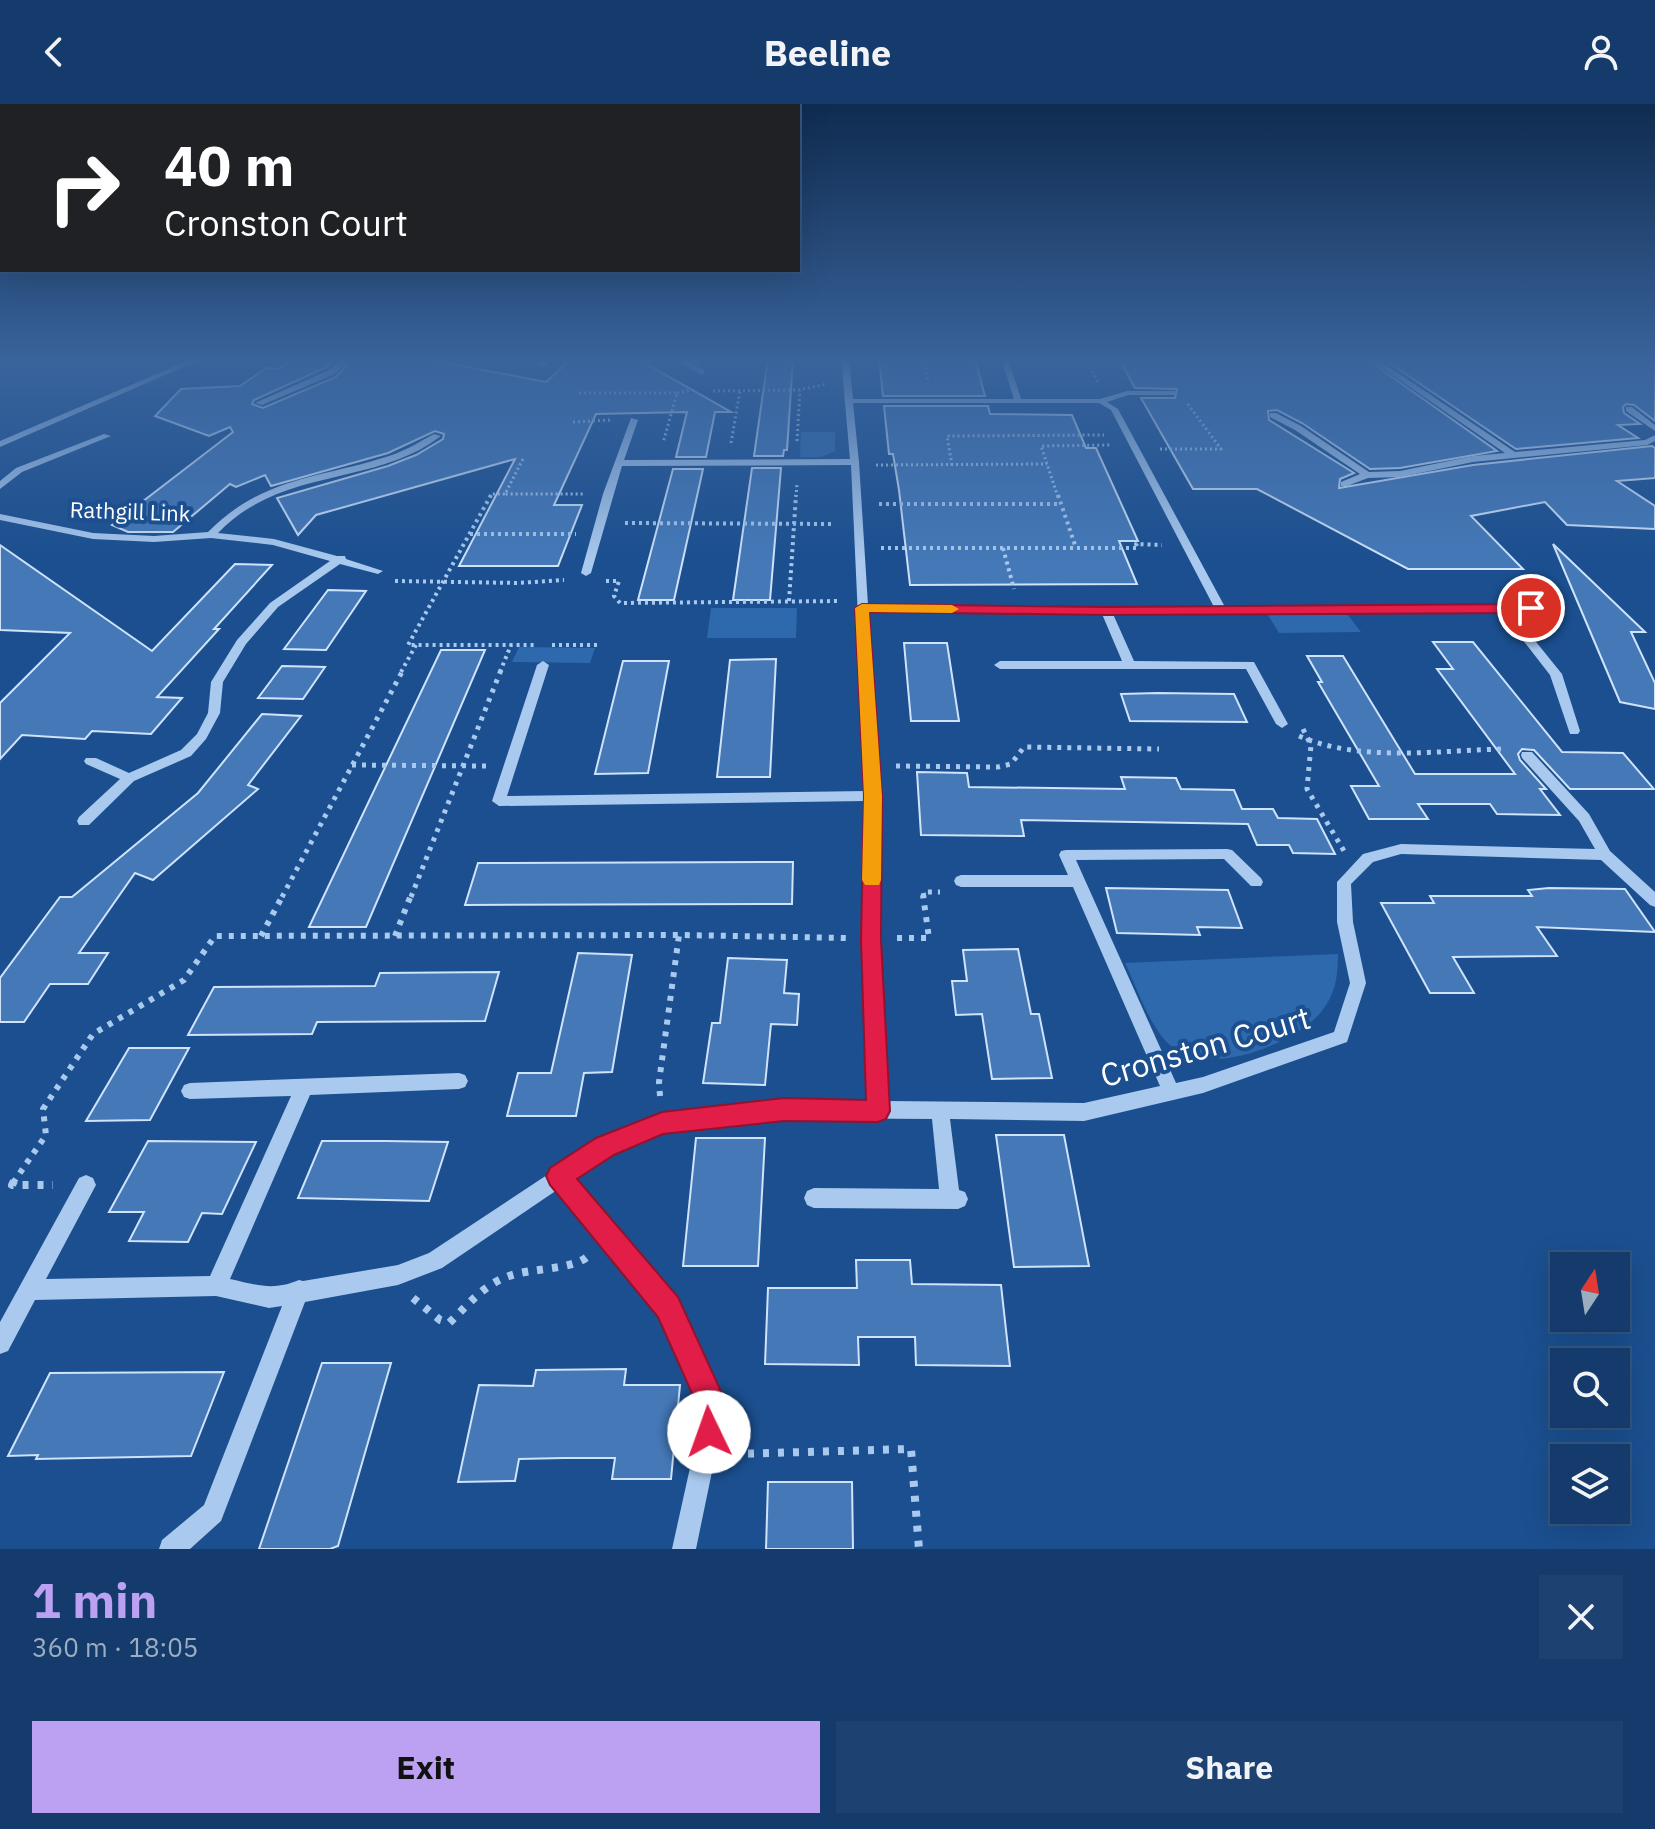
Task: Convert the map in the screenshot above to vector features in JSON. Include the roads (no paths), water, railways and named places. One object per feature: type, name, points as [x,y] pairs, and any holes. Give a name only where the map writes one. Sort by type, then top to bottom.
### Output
[{"type":"street","points":[[0,444],[44,425]]},
{"type":"street","points":[[586,573],[608,494],[632,425]]},
{"type":"street","points":[[852,425],[872,766],[871,939],[878,1111]]},
{"type":"street","points":[[1123,425],[1222,611]]},
{"type":"street","points":[[1293,425],[1367,475]]},
{"type":"street","points":[[1470,425],[1513,455]]},
{"type":"street","points":[[0,486],[19,470],[107,436]]},
{"type":"street","name":"Rathgill Link","points":[[211,535],[223,520],[249,501],[289,486],[395,457],[437,436]]},
{"type":"street","points":[[1344,484],[1367,475],[1400,474],[1473,459],[1647,442],[1655,438]]},
{"type":"street","points":[[619,463],[856,463]]},
{"type":"street","name":"Rathgill Link","points":[[0,517],[93,536],[154,539],[211,535],[274,542],[341,558],[378,571]]},
{"type":"street","points":[[84,821],[129,778],[186,753],[202,736],[214,713],[217,682],[241,642],[274,605],[341,558]]},
{"type":"street","points":[[862,604],[1106,611],[1557,608]]},
{"type":"street","points":[[1504,608],[1556,674],[1574,731]]},
{"type":"street","points":[[1106,611],[1129,664]]},
{"type":"street","points":[[543,665],[499,801],[873,796]]},
{"type":"street","points":[[1000,665],[1250,665],[1282,724]]},
{"type":"street","points":[[1527,755],[1584,818],[1605,855],[1655,901]]},
{"type":"street","points":[[91,761],[129,778]]},
{"type":"street","name":"Cronston Court","points":[[29,1290],[216,1286],[269,1298],[299,1290],[398,1275],[435,1261],[605,1147],[662,1123],[784,1109],[1084,1112],[1203,1085],[1341,1037],[1358,983],[1345,922],[1344,882],[1368,858],[1401,849],[1605,855]]},
{"type":"street","points":[[1171,1092],[1066,855],[1227,854],[1256,882]]},
{"type":"street","points":[[961,881],[1077,881]]},
{"type":"street","points":[[190,1091],[459,1081]]},
{"type":"street","points":[[216,1286],[304,1087]]},
{"type":"street","points":[[814,1198],[954,1199],[940,1111]]},
{"type":"street","points":[[558,1176],[668,1307],[714,1409],[684,1549]]},
{"type":"street","points":[[0,1343],[86,1185]]},
{"type":"street","points":[[171,1549],[213,1513],[299,1290]]}]
